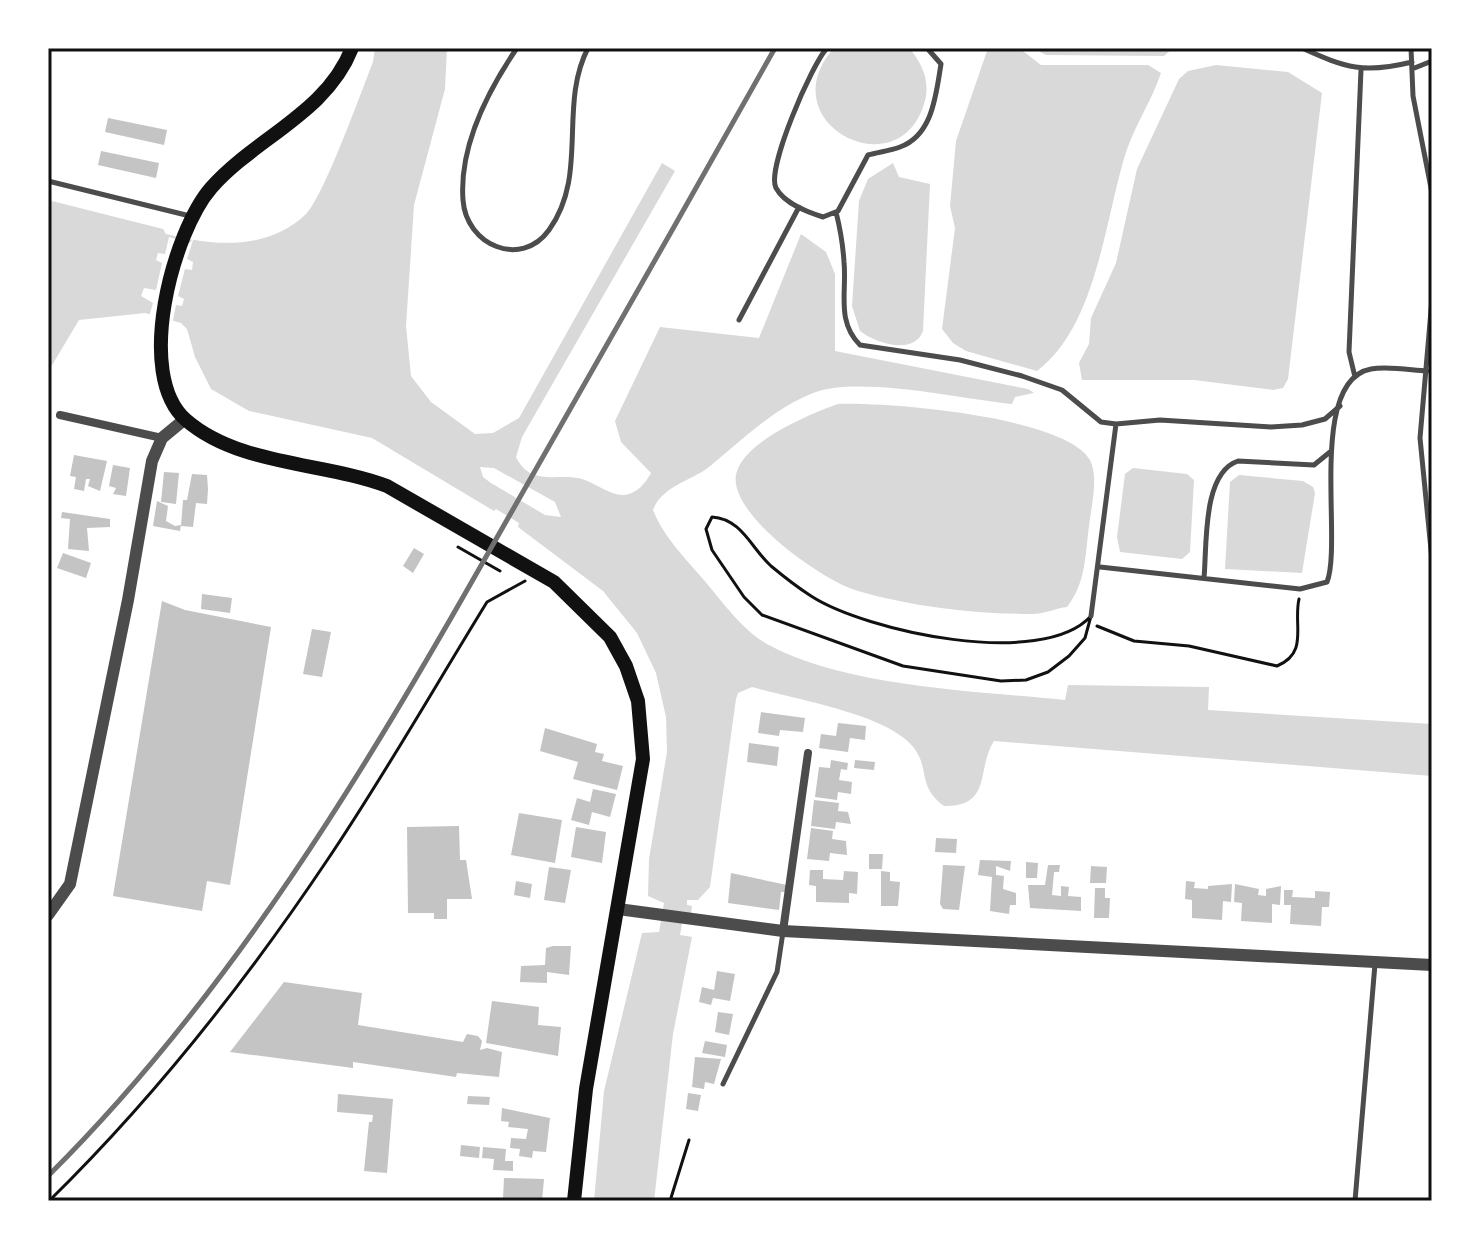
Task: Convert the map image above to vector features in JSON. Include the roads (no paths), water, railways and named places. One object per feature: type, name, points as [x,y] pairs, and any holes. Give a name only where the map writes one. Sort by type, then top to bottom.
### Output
[{"type":"main road","points":[[352,48],[339,75],[318,100],[219,179],[191,216],[162,320],[160,347],[164,380],[185,419],[250,452],[359,476],[387,486],[528,577],[554,582],[610,637],[630,675],[638,701],[643,759],[586,1089],[574,1201]]},
{"type":"street","points":[[60,415],[162,438]]},
{"type":"street","points":[[48,915],[70,884],[128,600],[152,461],[162,438],[185,419]]},
{"type":"street","points":[[783,931],[808,753]]},
{"type":"street","points":[[618,909],[696,922],[783,931],[1432,965]]},
{"type":"lane","points":[[517,48],[480,113],[465,158],[463,199],[466,220],[479,237],[493,246],[512,251],[532,247],[549,230],[567,193],[572,168],[572,98],[588,48]]},
{"type":"lane","points":[[827,48],[776,161],[776,188],[799,207],[823,217],[836,212]]},
{"type":"lane","points":[[927,48],[935,53],[941,64],[927,122],[915,138],[900,147],[868,155],[836,212],[845,264],[844,320],[847,330],[860,345],[960,360],[1022,376],[1062,390],[1101,422],[1116,424],[1160,420],[1302,425],[1325,419],[1340,406]]},
{"type":"lane","points":[[935,53],[942,48]]},
{"type":"lane","points":[[1302,48],[1361,70],[1432,61]]},
{"type":"lane","points":[[1411,48],[1413,96],[1432,193]]},
{"type":"lane","points":[[1355,377],[1349,352],[1361,70]]},
{"type":"lane","points":[[48,181],[191,216]]},
{"type":"lane","points":[[739,320],[799,207]]},
{"type":"lane","points":[[1432,299],[1420,438],[1432,560]]},
{"type":"lane","points":[[1100,567],[1305,588],[1327,582],[1331,572],[1331,452],[1340,406],[1355,377],[1371,369],[1428,373]]},
{"type":"lane","points":[[1091,616],[1100,567],[1116,424]]},
{"type":"lane","points":[[1204,578],[1211,500],[1217,476],[1229,464],[1238,461],[1314,465],[1331,452]]},
{"type":"lane","points":[[723,1084],[777,972],[783,931]]},
{"type":"lane","points":[[1355,1201],[1375,963]]},
{"type":"railway","points":[[48,1176],[115,1106],[177,1032],[236,956],[344,797],[443,632],[775,48]]}]
